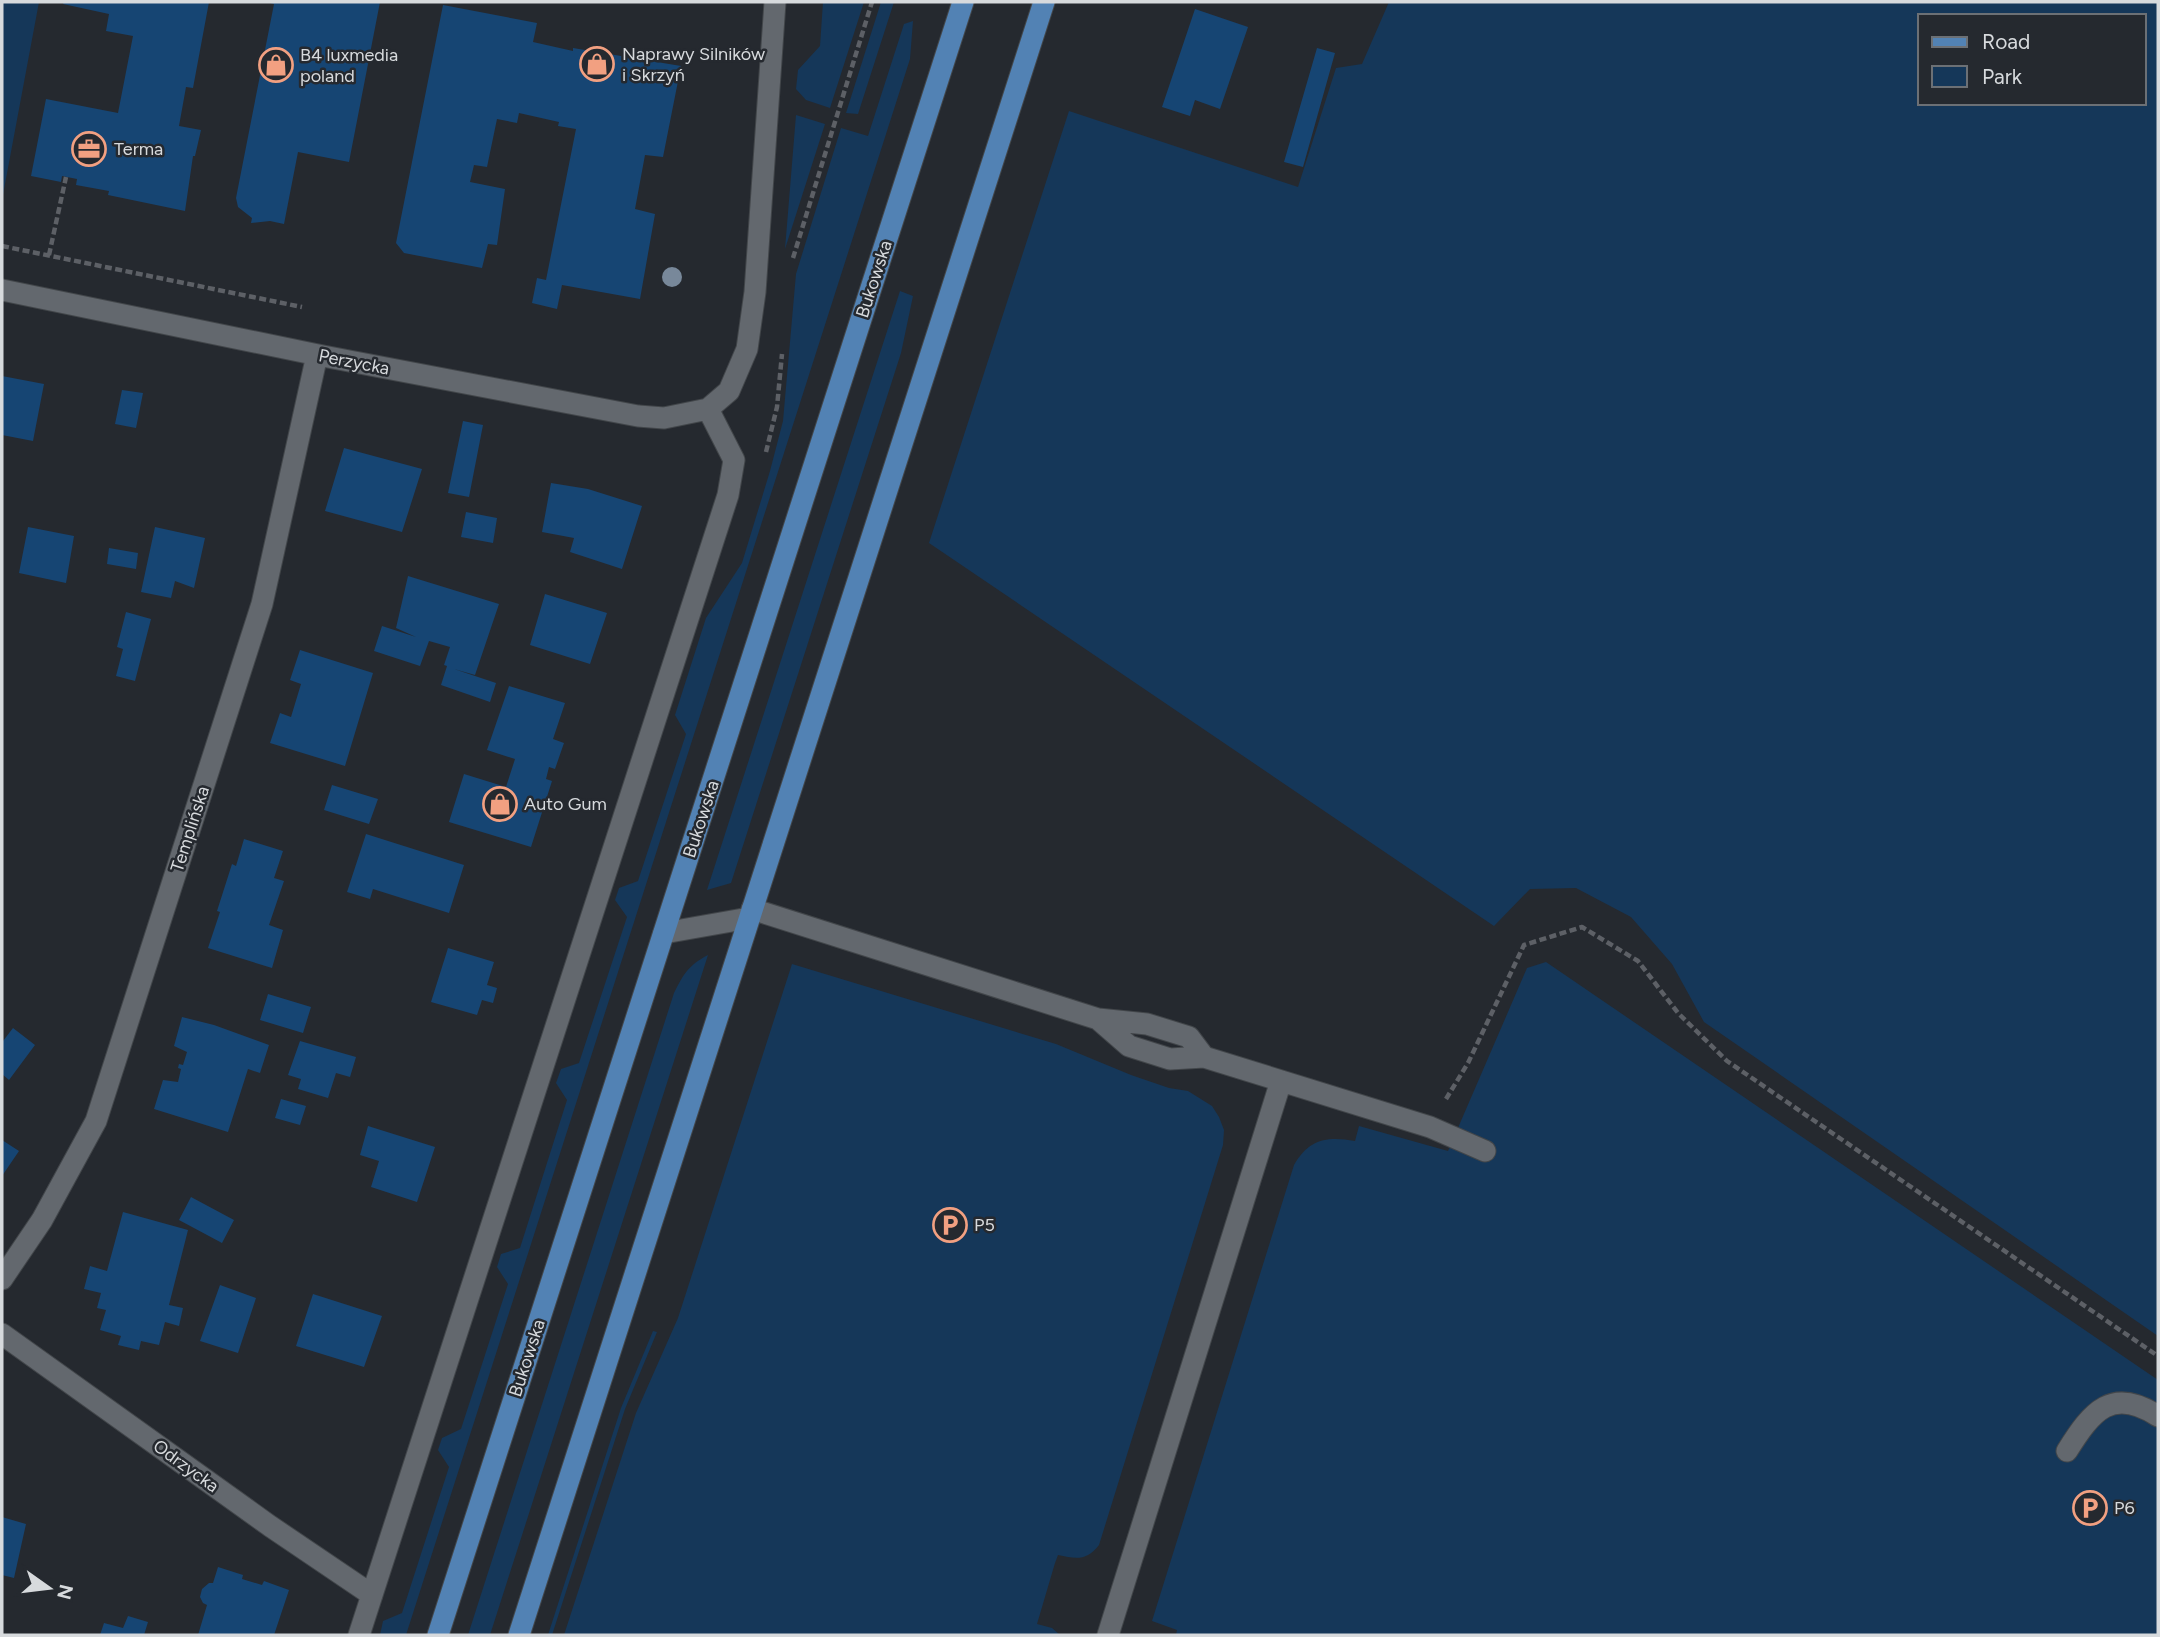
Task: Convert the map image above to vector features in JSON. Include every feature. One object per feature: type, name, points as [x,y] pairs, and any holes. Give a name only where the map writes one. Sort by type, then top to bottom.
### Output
[{"type":"main road","name":"Bukowska","points":[[438,1635],[963,2]]},
{"type":"main road","points":[[519,1635],[1044,2]]},
{"type":"street","points":[[359,1635],[727,495],[734,460],[708,409],[729,391],[747,349],[755,292],[775,2]]},
{"type":"street","name":"Perzycka","points":[[2,290],[317,355],[638,416],[664,418],[708,409]]},
{"type":"street","name":"Templińska","points":[[2,1279],[42,1220],[96,1121],[262,604],[317,355]]},
{"type":"street","points":[[664,933],[751,913],[1098,1019],[1129,1046],[1170,1059],[1204,1057],[1430,1127],[1485,1151]]},
{"type":"street","points":[[1108,1635],[1281,1081]]},
{"type":"street","name":"Odrzycka","points":[[2,1334],[258,1518],[372,1595]]},
{"type":"street","points":[[2067,1451],[2091,1418],[2100,1410],[2119,1402],[2141,1405],[2158,1416]]},
{"type":"path","points":[[791,263],[872,2]]},
{"type":"path","points":[[49,255],[66,177]]},
{"type":"path","points":[[2,246],[302,307]]},
{"type":"path","points":[[765,459],[777,407],[784,342]]},
{"type":"path","points":[[1430,1127],[1468,1063],[1524,945],[1582,927],[1638,961],[1678,1013],[1727,1061],[2158,1356]]},
{"type":"green space","points":[[2,2],[39,2],[2,200]]},
{"type":"green space","points":[[823,2],[864,2],[830,108],[806,100],[796,89],[798,70],[820,46]]},
{"type":"green space","points":[[881,2],[894,2],[858,114],[846,113]]},
{"type":"green space","points":[[1389,2],[2158,2],[2158,1336],[1704,1022],[1672,964],[1631,917],[1576,888],[1530,889],[1494,926],[929,543],[1069,111],[1298,187],[1336,68],[1362,64]]},
{"type":"green space","points":[[913,21],[910,59],[406,1635],[380,1635],[383,1621],[402,1613],[449,1467],[438,1450],[442,1438],[461,1429],[508,1284],[497,1267],[501,1254],[520,1248],[567,1100],[556,1083],[561,1069],[579,1063],[627,917],[615,900],[619,888],[638,881],[686,734],[675,715],[706,618],[742,563],[783,421],[796,274],[841,128],[868,136],[904,24]]},
{"type":"green space","points":[[796,115],[825,124],[785,249]]},
{"type":"green space","points":[[900,291],[913,296],[901,353],[731,883],[707,890]]},
{"type":"green space","points":[[708,955],[490,1635],[468,1635],[674,993],[688,970]]},
{"type":"green space","points":[[1546,962],[2158,1380],[2158,1635],[1176,1635],[1177,1630],[1152,1621],[1294,1165],[1306,1150],[1320,1141],[1355,1141],[1359,1126],[1448,1151],[1527,968]]},
{"type":"green space","name":"P5","points":[[792,964],[1056,1044],[1131,1075],[1169,1088],[1188,1091],[1212,1106],[1219,1117],[1224,1130],[1223,1145],[1099,1545],[1081,1558],[1058,1555],[1055,1563],[1037,1624],[1052,1628],[1060,1635],[564,1635],[636,1413],[678,1318]]},
{"type":"green space","points":[[653,1331],[657,1332],[625,1409],[552,1635],[548,1635],[621,1408]]},
{"type":"building","points":[[209,2],[193,88],[186,87],[179,126],[201,130],[193,156],[185,211],[108,195],[109,191],[76,185],[77,179],[62,176],[61,182],[31,176],[46,99],[118,113],[133,36],[106,31],[109,14],[63,4]]},
{"type":"building","points":[[267,2],[380,2],[349,162],[298,152],[284,224],[270,221],[251,223],[252,218],[238,207],[236,198],[274,4]]},
{"type":"building","points":[[443,5],[537,23],[533,42],[573,51],[573,48],[681,66],[663,157],[645,155],[635,209],[655,214],[640,299],[562,285],[557,309],[532,303],[537,278],[546,280],[576,129],[558,126],[559,122],[519,113],[517,123],[497,119],[487,167],[474,165],[470,182],[505,189],[497,245],[488,244],[482,268],[404,253],[396,243]]},
{"type":"building","points":[[1195,9],[1248,27],[1220,109],[1195,100],[1190,116],[1162,107]]},
{"type":"building","points":[[1317,48],[1335,53],[1303,167],[1284,162]]},
{"type":"building","points":[[2,376],[44,384],[33,441],[2,435]]},
{"type":"building","points":[[122,390],[143,393],[136,428],[115,424]]},
{"type":"building","points":[[463,421],[483,425],[469,497],[448,493]]},
{"type":"building","points":[[344,448],[422,469],[402,532],[325,511]]},
{"type":"building","points":[[551,483],[588,489],[642,506],[622,569],[570,552],[574,538],[542,532]]},
{"type":"building","points":[[466,512],[497,518],[493,543],[461,537]]},
{"type":"building","points":[[28,527],[74,536],[66,583],[19,573]]},
{"type":"building","points":[[155,527],[205,538],[194,588],[175,581],[171,598],[141,592]]},
{"type":"building","points":[[109,548],[138,553],[136,569],[107,564]]},
{"type":"building","points":[[408,576],[499,604],[475,675],[454,669],[496,683],[490,702],[441,685],[450,647],[429,641],[420,666],[374,651],[382,626],[416,637],[396,628]]},
{"type":"building","points":[[545,594],[607,613],[590,664],[530,645]]},
{"type":"building","points":[[126,612],[151,619],[135,681],[116,676],[123,649],[117,647]]},
{"type":"building","points":[[300,650],[373,673],[345,766],[270,743],[280,713],[291,717],[301,684],[290,680]]},
{"type":"building","points":[[509,686],[565,703],[553,739],[564,743],[555,769],[549,767],[546,779],[552,781],[531,847],[449,822],[464,774],[506,787],[515,759],[487,750]]},
{"type":"building","points":[[332,785],[378,799],[369,824],[324,810]]},
{"type":"building","points":[[366,834],[464,865],[449,913],[373,889],[370,899],[347,892]]},
{"type":"building","points":[[244,839],[283,851],[274,878],[284,881],[269,925],[283,930],[272,968],[208,948],[232,864],[236,866]]},
{"type":"building","points":[[448,948],[494,962],[487,985],[497,988],[493,1003],[482,1000],[477,1015],[431,1002]]},
{"type":"building","points":[[268,994],[311,1007],[303,1033],[260,1020]]},
{"type":"building","points":[[182,1017],[214,1025],[269,1045],[260,1073],[248,1069],[228,1132],[154,1109],[163,1080],[178,1082],[181,1069],[178,1068],[179,1064],[183,1065],[187,1052],[174,1046]]},
{"type":"building","points":[[13,1028],[35,1045],[9,1080],[2,1074],[2,1040]]},
{"type":"building","points":[[300,1041],[356,1057],[350,1077],[336,1073],[328,1098],[298,1089],[301,1079],[288,1075]]},
{"type":"building","points":[[281,1099],[306,1106],[300,1125],[275,1118]]},
{"type":"building","points":[[368,1126],[435,1147],[417,1202],[371,1187],[379,1161],[360,1155]]},
{"type":"building","points":[[2,1140],[19,1151],[2,1176]]},
{"type":"building","points":[[191,1197],[234,1220],[222,1243],[179,1220]]},
{"type":"building","points":[[123,1212],[188,1230],[169,1305],[183,1308],[179,1326],[165,1322],[159,1345],[141,1341],[139,1350],[118,1345],[121,1336],[100,1330],[106,1310],[97,1308],[101,1293],[84,1289],[90,1266],[107,1271]]},
{"type":"building","points":[[220,1285],[256,1298],[238,1353],[200,1341]]},
{"type":"building","points":[[313,1294],[382,1316],[364,1367],[296,1346]]},
{"type":"building","points":[[2,1517],[26,1524],[14,1578],[2,1575]]},
{"type":"building","points":[[218,1567],[243,1575],[242,1579],[262,1585],[264,1581],[289,1590],[274,1635],[198,1635],[207,1605],[200,1597],[202,1589],[213,1583]]},
{"type":"building","points":[[128,1616],[148,1622],[144,1635],[100,1635],[104,1623],[123,1628]]},
{"type":"place","name":"Naprawy Silników i Skrzyń","points":[[597,64]]},
{"type":"place","name":"B4 luxmedia poland","points":[[276,65]]},
{"type":"place","name":"Terma","points":[[89,149]]},
{"type":"place","name":"Auto Gum","points":[[500,804]]},
{"type":"place","name":"P5","points":[[950,1225]]},
{"type":"place","name":"P6","points":[[2090,1508]]}]
